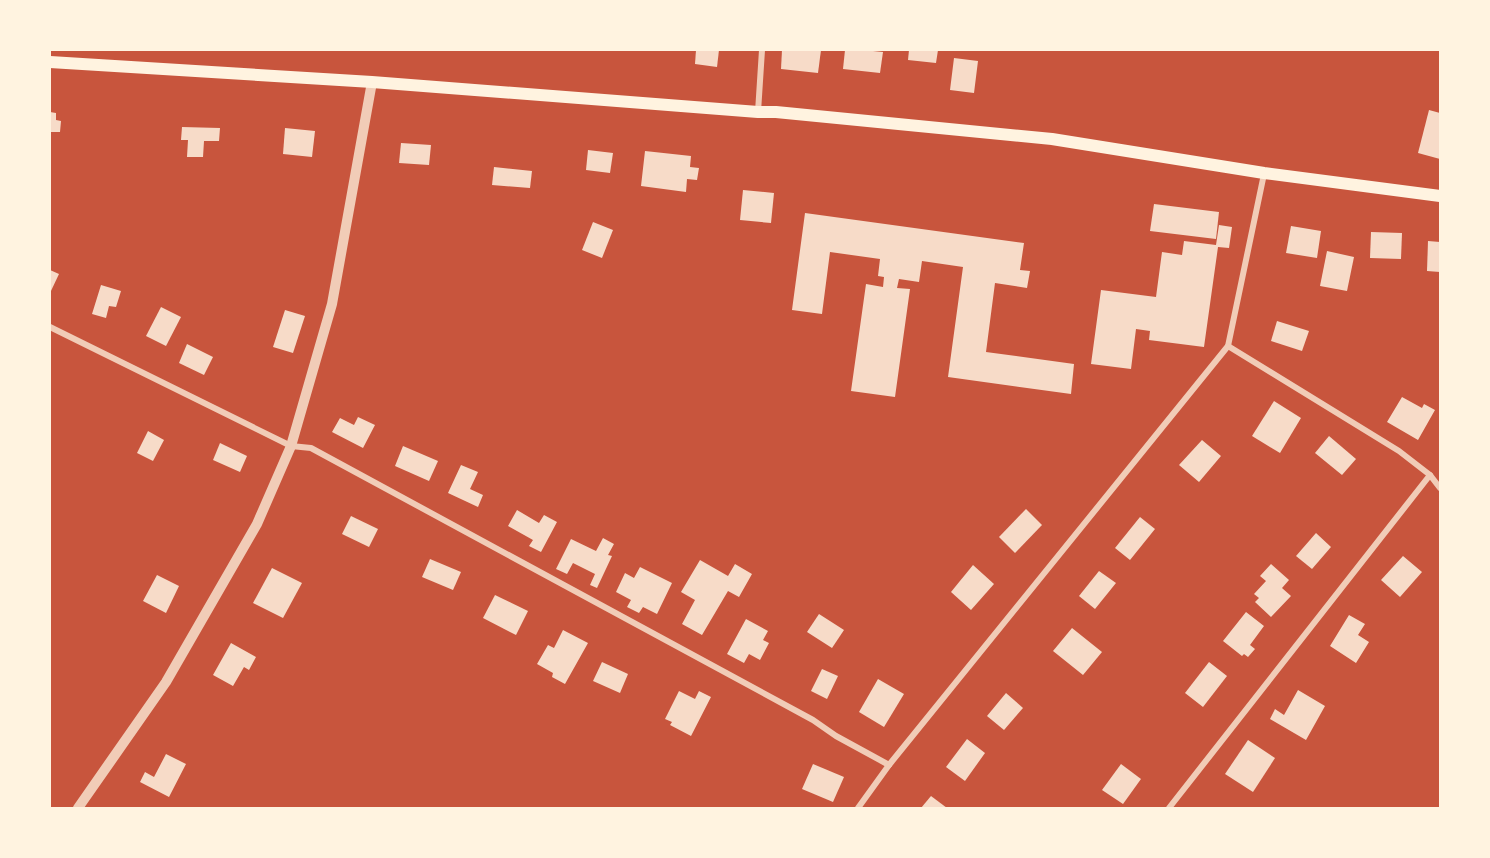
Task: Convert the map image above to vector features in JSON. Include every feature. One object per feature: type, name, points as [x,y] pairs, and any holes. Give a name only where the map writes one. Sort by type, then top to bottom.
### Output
[{"type":"main road","points":[[50,62],[372,82],[776,112],[1052,139],[1264,173],[1440,196]]},
{"type":"street","points":[[758,112],[762,50]]},
{"type":"street","points":[[78,808],[166,682],[256,524],[291,446],[332,304],[372,82]]},
{"type":"street","points":[[858,808],[889,765],[1228,346],[1264,173]]},
{"type":"street","points":[[50,327],[291,446],[311,448],[803,715],[889,765]]},
{"type":"street","points":[[1228,346],[1399,451],[1430,475],[1440,488]]},
{"type":"street","points":[[1169,808],[1430,475]]},
{"type":"building","points":[[696,50],[719,50],[717,67],[695,64]]},
{"type":"building","points":[[782,50],[821,50],[818,73],[781,69]]},
{"type":"building","points":[[845,50],[883,52],[880,73],[843,69]]},
{"type":"building","points":[[909,50],[938,50],[936,63],[908,60]]},
{"type":"building","points":[[954,58],[978,61],[974,93],[950,90]]},
{"type":"building","points":[[1429,110],[1440,113],[1440,159],[1418,153]]},
{"type":"building","points":[[50,112],[56,113],[56,120],[61,121],[60,132],[50,132]]},
{"type":"building","points":[[182,127],[220,128],[219,141],[204,141],[203,157],[187,157],[188,140],[181,140]]},
{"type":"building","points":[[285,128],[315,131],[312,157],[283,154]]},
{"type":"building","points":[[401,143],[431,145],[429,165],[399,163]]},
{"type":"building","points":[[588,150],[613,153],[610,173],[586,170]]},
{"type":"building","points":[[645,151],[691,156],[690,167],[699,168],[697,180],[687,179],[686,192],[641,186]]},
{"type":"building","points":[[494,167],[532,171],[530,188],[492,185]]},
{"type":"building","points":[[743,190],[774,193],[771,223],[740,220]]},
{"type":"building","points":[[1154,204],[1219,212],[1216,239],[1150,231]]},
{"type":"building","points":[[805,213],[1024,243],[1020,270],[1030,271],[1027,288],[995,283],[986,352],[1074,364],[1071,394],[948,377],[963,267],[922,261],[919,282],[899,279],[897,288],[910,289],[895,397],[851,391],[866,284],[883,287],[884,277],[878,276],[880,259],[830,252],[822,314],[792,310]]},
{"type":"building","points":[[593,222],[613,230],[602,258],[582,250]]},
{"type":"building","points":[[1219,225],[1232,227],[1229,248],[1218,247],[1204,347],[1149,340],[1150,331],[1136,329],[1131,369],[1091,364],[1101,290],[1156,297],[1162,252],[1182,255],[1184,241],[1216,245]]},
{"type":"building","points":[[1291,226],[1321,231],[1317,258],[1286,253]]},
{"type":"building","points":[[1371,232],[1402,233],[1401,259],[1370,258]]},
{"type":"building","points":[[1428,241],[1440,242],[1440,272],[1427,271]]},
{"type":"building","points":[[1327,251],[1354,257],[1347,291],[1320,286]]},
{"type":"building","points":[[50,270],[59,274],[50,293]]},
{"type":"building","points":[[101,285],[121,291],[116,307],[109,306],[106,318],[92,314]]},
{"type":"building","points":[[161,307],[181,317],[166,346],[146,336]]},
{"type":"building","points":[[285,310],[305,316],[293,353],[273,347]]},
{"type":"building","points":[[1277,321],[1309,331],[1302,351],[1271,341]]},
{"type":"building","points":[[187,344],[213,357],[204,375],[179,363]]},
{"type":"building","points":[[1402,397],[1422,408],[1424,404],[1435,410],[1418,440],[1387,422]]},
{"type":"building","points":[[1274,401],[1301,418],[1280,453],[1252,436]]},
{"type":"building","points":[[358,417],[375,425],[363,448],[332,432],[340,418],[354,425]]},
{"type":"building","points":[[148,431],[164,440],[153,461],[137,453]]},
{"type":"building","points":[[1329,436],[1356,459],[1342,475],[1315,453]]},
{"type":"building","points":[[1202,440],[1221,456],[1199,482],[1179,465]]},
{"type":"building","points":[[220,443],[247,456],[240,472],[213,460]]},
{"type":"building","points":[[403,446],[438,461],[429,481],[395,466]]},
{"type":"building","points":[[461,465],[478,472],[470,489],[483,495],[478,507],[448,493]]},
{"type":"building","points":[[1026,509],[1042,525],[1015,553],[999,537]]},
{"type":"building","points":[[517,510],[539,523],[544,515],[557,522],[541,552],[529,546],[533,540],[508,526]]},
{"type":"building","points":[[351,516],[378,529],[369,547],[342,534]]},
{"type":"building","points":[[1140,517],[1155,529],[1130,560],[1115,548]]},
{"type":"building","points":[[1316,533],[1331,547],[1312,569],[1296,556]]},
{"type":"building","points":[[603,538],[614,544],[608,555],[612,556],[597,588],[590,585],[595,574],[573,563],[567,574],[556,569],[571,539],[596,551]]},
{"type":"building","points":[[1403,556],[1422,572],[1400,597],[1381,580]]},
{"type":"building","points":[[430,559],[461,572],[453,590],[422,577]]},
{"type":"building","points":[[700,560],[728,576],[735,564],[752,574],[739,597],[728,591],[702,635],[682,624],[695,600],[681,592]]},
{"type":"building","points":[[1271,564],[1289,580],[1282,588],[1291,596],[1271,617],[1255,602],[1259,598],[1254,594],[1266,581],[1260,576]]},
{"type":"building","points":[[973,565],[994,584],[971,610],[951,592]]},
{"type":"building","points":[[640,567],[672,583],[657,614],[643,607],[639,613],[627,607],[631,600],[616,592],[625,573],[634,578]]},
{"type":"building","points":[[272,568],[302,583],[283,618],[253,603]]},
{"type":"building","points":[[1099,571],[1116,583],[1095,609],[1079,596]]},
{"type":"building","points":[[157,575],[179,586],[166,613],[143,601]]},
{"type":"building","points":[[495,595],[528,611],[516,635],[483,618]]},
{"type":"building","points":[[1246,612],[1264,626],[1250,645],[1255,649],[1248,657],[1244,654],[1242,656],[1223,641]]},
{"type":"building","points":[[819,614],[844,630],[832,648],[807,632]]},
{"type":"building","points":[[1349,615],[1365,624],[1358,635],[1369,642],[1356,663],[1330,646]]},
{"type":"building","points":[[746,619],[768,631],[763,640],[769,643],[760,660],[749,654],[744,663],[727,654]]},
{"type":"building","points":[[1072,628],[1102,652],[1083,675],[1053,651]]},
{"type":"building","points":[[563,630],[588,643],[565,684],[552,677],[553,673],[537,664],[548,645],[554,648]]},
{"type":"building","points":[[231,643],[256,657],[249,670],[244,667],[233,686],[213,675]]},
{"type":"building","points":[[602,662],[628,674],[620,693],[593,681]]},
{"type":"building","points":[[1209,662],[1227,676],[1203,707],[1185,693]]},
{"type":"building","points":[[822,669],[838,676],[827,699],[811,691]]},
{"type":"building","points":[[878,679],[904,694],[884,727],[859,712]]},
{"type":"building","points":[[1298,690],[1325,706],[1306,740],[1270,719],[1275,709],[1284,715]]},
{"type":"building","points":[[679,691],[695,699],[699,691],[711,697],[691,736],[670,725],[672,722],[665,719]]},
{"type":"building","points":[[1006,693],[1023,708],[1004,730],[987,716]]},
{"type":"building","points":[[967,739],[985,753],[965,781],[946,767]]},
{"type":"building","points":[[1248,740],[1275,758],[1253,792],[1225,774]]},
{"type":"building","points":[[166,754],[186,764],[169,797],[140,782],[145,772],[154,777]]},
{"type":"building","points":[[813,764],[844,777],[833,802],[802,789]]},
{"type":"building","points":[[1121,764],[1141,779],[1123,804],[1102,790]]},
{"type":"building","points":[[931,796],[947,808],[921,808]]}]
